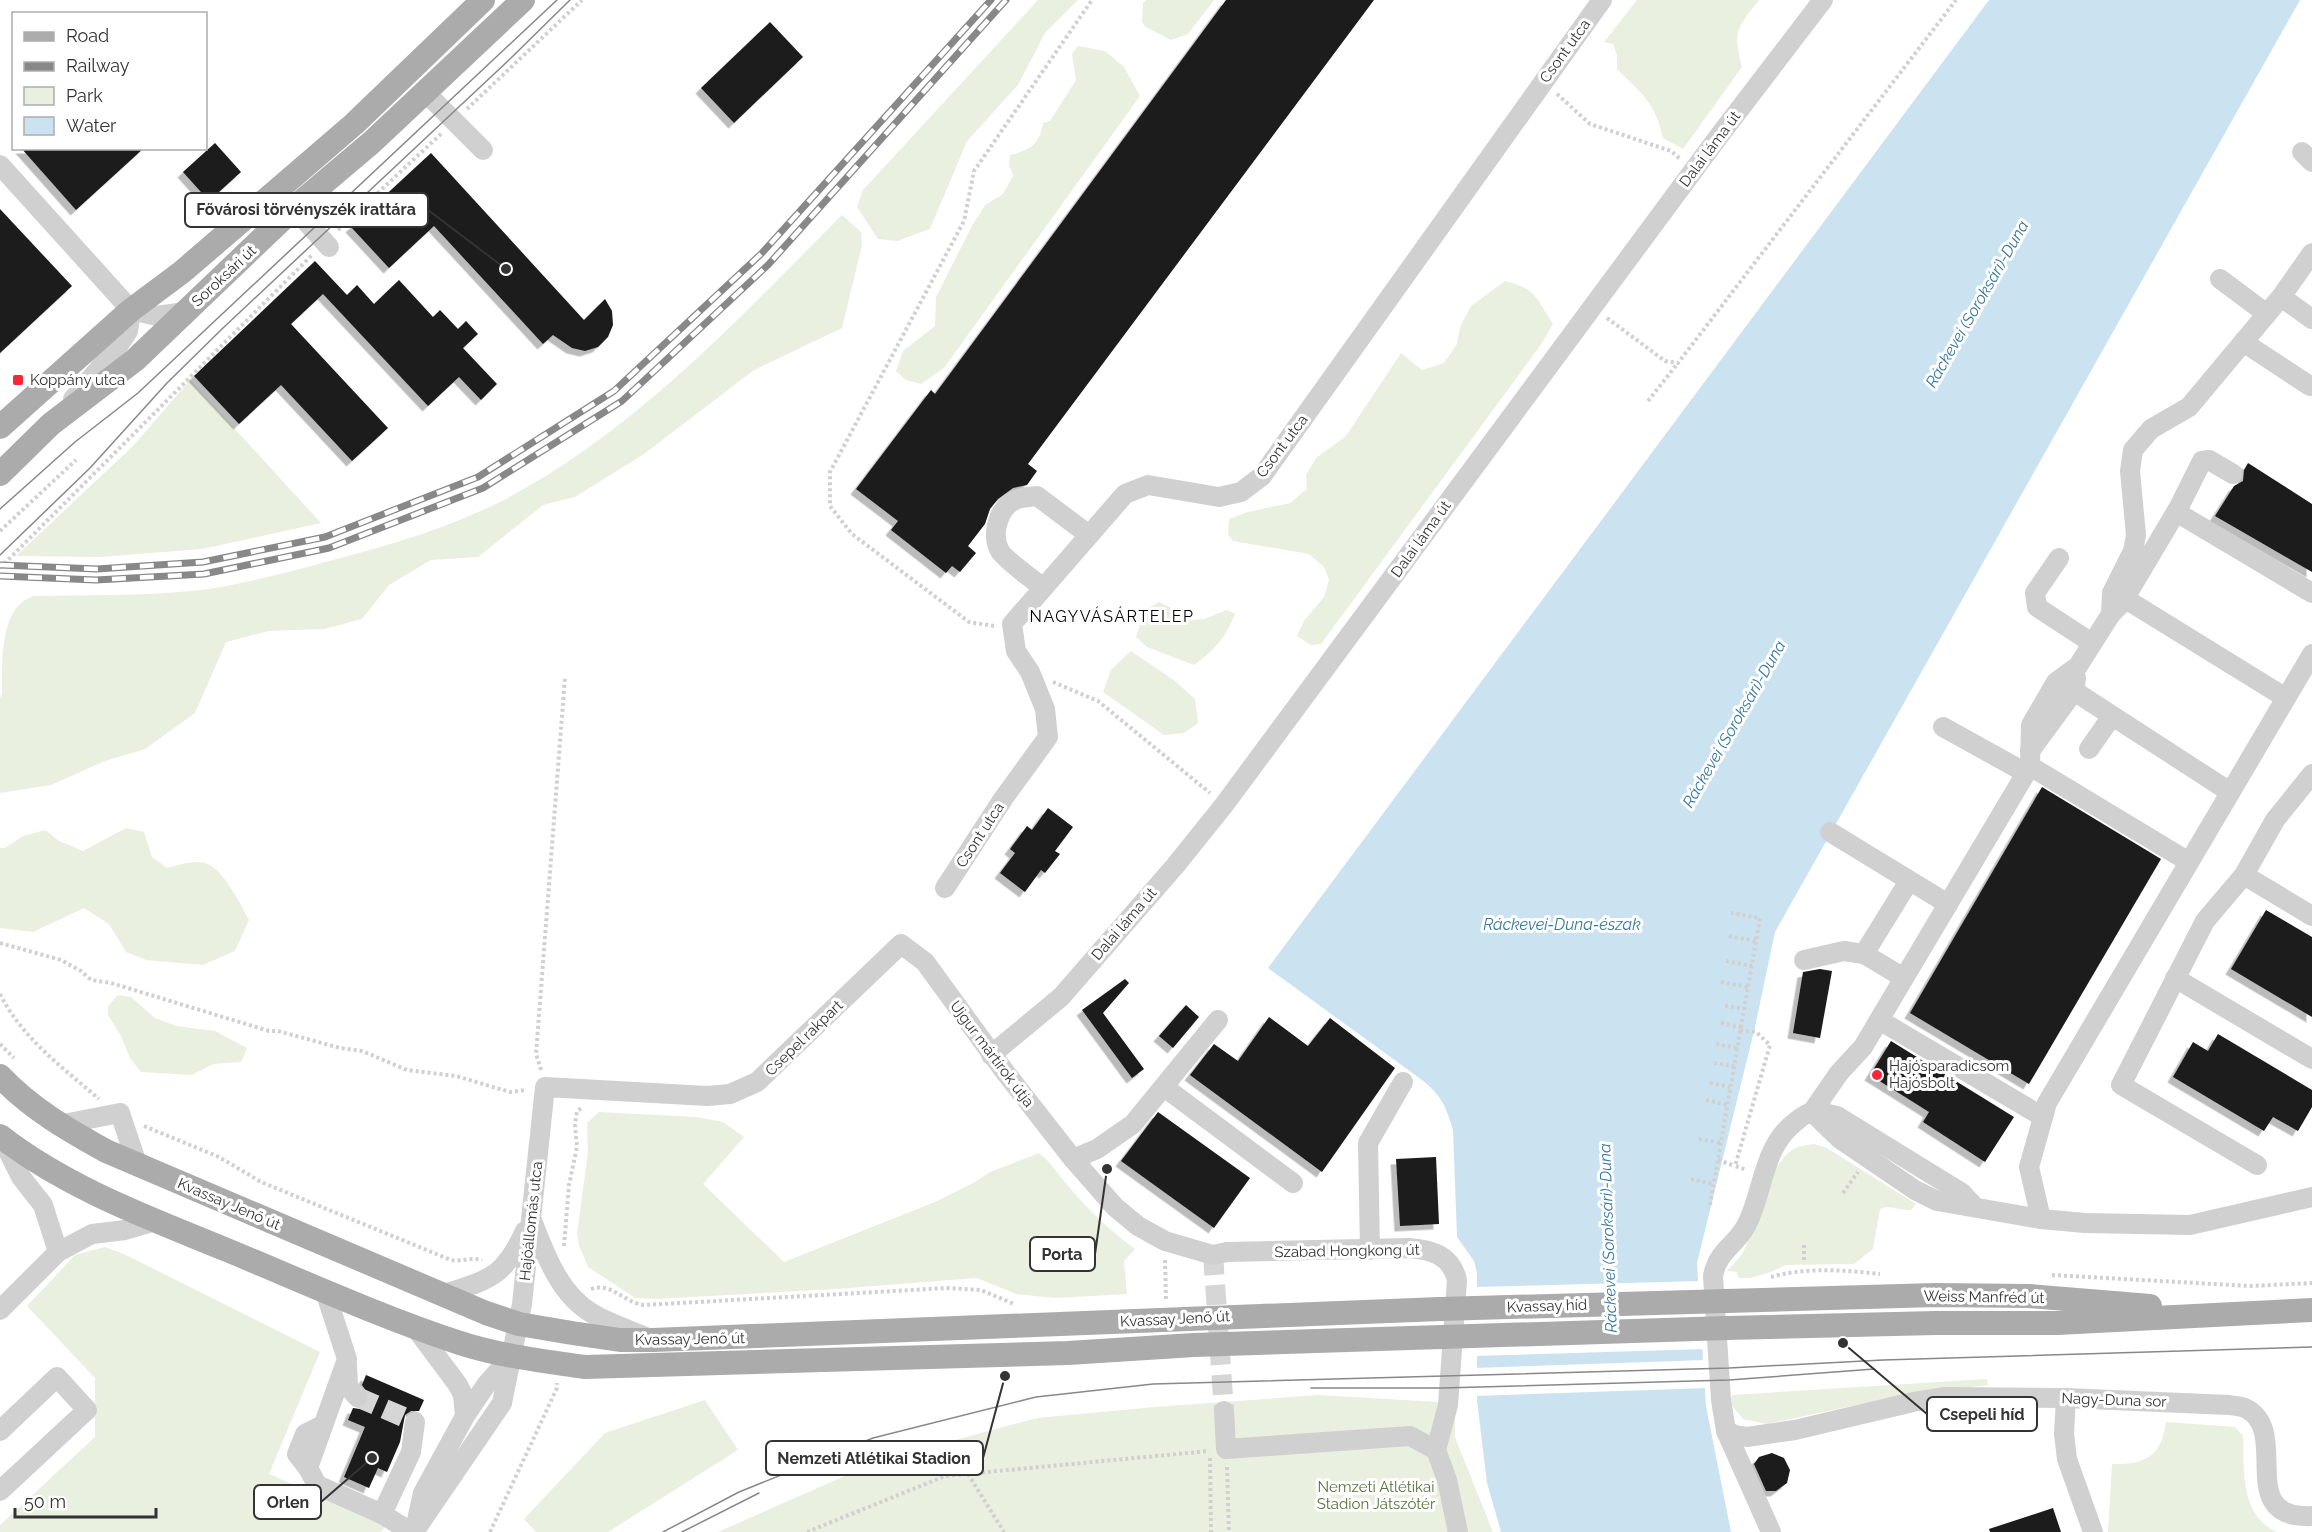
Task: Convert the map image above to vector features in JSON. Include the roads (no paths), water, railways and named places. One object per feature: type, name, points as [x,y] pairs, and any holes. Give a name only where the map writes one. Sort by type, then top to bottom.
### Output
[{"type":"main road","name":"Soroksári út","points":[[0,428],[131,310],[182,272],[354,124],[483,0]]},
{"type":"main road","name":"Soroksári út","points":[[0,474],[51,424],[135,360],[294,208],[372,142],[524,0]]},
{"type":"main road","name":"Kvassay Jenő út","points":[[0,1076],[58,1125],[106,1151],[486,1313],[519,1324],[620,1340],[653,1340],[1440,1310]]},
{"type":"main road","name":"Kvassay Jenő út","points":[[0,1136],[85,1189],[325,1291],[460,1343],[585,1367],[1068,1353],[1194,1345],[1441,1337]]},
{"type":"main road","name":"Weiss Manfréd út","points":[[1726,1301],[1936,1295],[2029,1296],[2242,1314]]},
{"type":"main road","name":"Kvassay híd","points":[[1440,1310],[1726,1301]]},
{"type":"main road","name":"Weiss Manfréd út","points":[[1727,1328],[1936,1323],[2057,1323],[2312,1310]]},
{"type":"main road","name":"Kvassay híd","points":[[1441,1337],[1727,1328]]},
{"type":"street","name":"Csont utca","points":[[945,888],[1003,799],[1048,737],[1045,709],[1030,672],[1016,651],[1012,624],[1125,494],[1148,485],[1219,497],[1241,492],[1262,476],[1602,0]]},
{"type":"street","name":"Dalai láma út","points":[[991,1054],[1061,997],[1175,866],[1224,805],[1694,170],[1823,0]]},
{"type":"street","points":[[425,92],[483,150]]},
{"type":"street","points":[[0,165],[131,310],[157,316],[185,312]]},
{"type":"street","points":[[294,208],[327,245]]},
{"type":"street","points":[[2111,614],[2112,593],[2133,551],[2136,535],[2130,471],[2133,450],[2151,429],[2189,407],[2281,297],[2312,253]]},
{"type":"street","points":[[2220,279],[2267,314]]},
{"type":"street","points":[[2281,297],[2312,319]]},
{"type":"street","points":[[51,424],[116,349],[128,331],[131,310]]},
{"type":"street","points":[[2243,342],[2310,386]]},
{"type":"street","points":[[1812,1112],[1839,1073],[1863,1047],[2028,763],[2073,691],[2079,664],[2124,598],[2176,512],[2202,461],[2208,460],[2233,474]]},
{"type":"street","points":[[1043,588],[1000,552],[995,534],[997,522],[1008,505],[1017,499],[1037,496],[1089,535]]},
{"type":"street","points":[[2176,512],[2312,593]]},
{"type":"street","points":[[2059,558],[2035,593],[2037,608],[2092,643]]},
{"type":"street","points":[[2124,598],[2286,698]]},
{"type":"street","points":[[2041,1219],[2030,1167],[2047,1103],[2312,654]]},
{"type":"street","points":[[2028,763],[2031,725],[2056,682],[2079,664]]},
{"type":"street","points":[[2073,691],[2230,792]]},
{"type":"street","points":[[2089,749],[2112,716]]},
{"type":"street","points":[[1943,727],[2028,763],[2189,861]]},
{"type":"street","points":[[2257,1165],[2121,1085],[2205,921],[2244,875],[2275,820],[2312,774]]},
{"type":"street","points":[[1830,832],[1948,904]]},
{"type":"street","points":[[2244,875],[2312,916]]},
{"type":"street","points":[[1864,954],[1909,881]]},
{"type":"street","name":"Ujgur mártírok útja","points":[[901,944],[925,962],[991,1054],[1077,1163]]},
{"type":"street","name":"Csepel rakpart","points":[[545,1087],[707,1096],[730,1094],[757,1082],[901,944]]},
{"type":"street","points":[[1804,960],[1844,951],[1864,954],[1904,978]]},
{"type":"street","points":[[2175,978],[2312,1059]]},
{"type":"street","points":[[1077,1163],[1133,1124],[1218,1020]]},
{"type":"street","points":[[1879,1020],[2043,1117]]},
{"type":"street","points":[[1370,1250],[1368,1143],[1403,1082]]},
{"type":"street","name":"Hajóállomás utca","points":[[413,1532],[502,1403],[519,1324],[545,1087]]},
{"type":"street","points":[[1164,1087],[1293,1183]]},
{"type":"street","points":[[1812,1112],[1840,1139],[1915,1190],[1936,1200],[2041,1219],[2085,1223],[2190,1225],[2312,1197]]},
{"type":"street","points":[[1771,1532],[1726,1431],[1721,1400],[1713,1276],[1715,1264],[1722,1252],[1741,1235],[1748,1222],[1770,1154],[1785,1130],[1805,1114],[1812,1112],[1838,1116],[1962,1193],[1975,1207]]},
{"type":"street","points":[[58,1125],[120,1113],[137,1164]]},
{"type":"street","points":[[0,1136],[21,1177],[43,1205],[58,1252]]},
{"type":"street","name":"Szabad Hongkong út","points":[[1077,1163],[1121,1213],[1137,1226],[1165,1241],[1213,1255],[1227,1252],[1426,1250],[1443,1257],[1455,1271],[1457,1280],[1448,1405],[1437,1450]]},
{"type":"street","points":[[442,1294],[484,1281],[504,1268],[517,1248],[531,1217]]},
{"type":"street","points":[[531,1217],[548,1262],[574,1300],[592,1314],[653,1340]]},
{"type":"street","points":[[0,1310],[58,1252],[92,1234],[125,1230],[156,1221]]},
{"type":"street","points":[[325,1291],[347,1359],[348,1386],[357,1397]]},
{"type":"street","points":[[414,1326],[458,1385],[463,1395],[465,1416]]},
{"type":"street","points":[[347,1359],[308,1468],[317,1485],[382,1514],[413,1532],[423,1493],[465,1416],[486,1385],[513,1355]]},
{"type":"street","points":[[0,1431],[57,1377],[87,1410],[0,1491]]},
{"type":"street","name":"Nagy-Duna sor","points":[[1726,1431],[1747,1437],[1795,1430],[1913,1402],[1944,1397],[2066,1398],[2229,1405],[2246,1408],[2263,1426],[2267,1482],[2271,1497],[2279,1508],[2289,1514],[2312,1516]]},
{"type":"street","points":[[2066,1398],[2064,1434],[2067,1459],[2093,1532]]},
{"type":"street","points":[[1224,1411],[1226,1449],[1410,1436],[1437,1450],[1447,1480],[1458,1532]]},
{"type":"street","points":[[382,1514],[411,1452],[415,1422]]},
{"type":"water","name":"Ráckevei-Duna-észak","points":[[1989,0],[2300,0],[1775,932],[1755,1027],[1697,1263],[1706,1406],[1731,1532],[1501,1532],[1487,1483],[1477,1401],[1477,1273],[1474,1261],[1457,1237],[1453,1130],[1448,1114],[1438,1096],[1422,1080],[1268,968]]},
{"type":"tunnel","points":[[1213,1255],[1224,1411]]},
{"type":"tunnel","points":[[357,1397],[415,1422]]},
{"type":"tram line","points":[[0,509],[75,442],[138,393],[557,0]]},
{"type":"tram line","points":[[0,555],[90,468],[167,383],[223,328],[570,0]]},
{"type":"tram line","points":[[663,1532],[739,1492],[873,1438],[1036,1397],[1153,1384],[1729,1368],[1883,1360],[2312,1347]]},
{"type":"tram line","points":[[1311,1388],[1442,1388],[1729,1380],[1874,1369]]},
{"type":"tram line","points":[[682,1532],[759,1493]]},
{"type":"railway","points":[[0,565],[97,569],[203,562],[325,537],[478,477],[614,391],[762,253],[991,0]]},
{"type":"railway","points":[[0,576],[96,580],[204,574],[329,548],[483,488],[622,401],[768,265],[1006,0]]},
{"type":"place","name":"Fővárosi törvényszék irattára","points":[[506,269]]},
{"type":"place","name":"Koppány utca","points":[[18,380]]},
{"type":"place","name":"Hajósparadicsom Hajósbolt","points":[[1877,1075]]},
{"type":"place","name":"Porta","points":[[1107,1169]]},
{"type":"place","name":"Csepeli híd","points":[[1843,1343]]},
{"type":"place","name":"Nemzeti Atlétikai Stadion","points":[[1005,1376]]},
{"type":"place","name":"Orlen","points":[[372,1458]]},
{"type":"district","name":"NAGYVÁSÁRTELEP","points":[[1112,616]]},
{"type":"water label","name":"Ráckevei (Soroksári)-Duna","points":[[1977,304]]},
{"type":"water label","name":"Ráckevei (Soroksári)-Duna","points":[[1734,724]]},
{"type":"water label","name":"Ráckevei (Soroksári)-Duna","points":[[1608,1238]]},
{"type":"park label","name":"Nemzeti Atlétikai Stadion Játszótér","points":[[1376,1496]]}]
